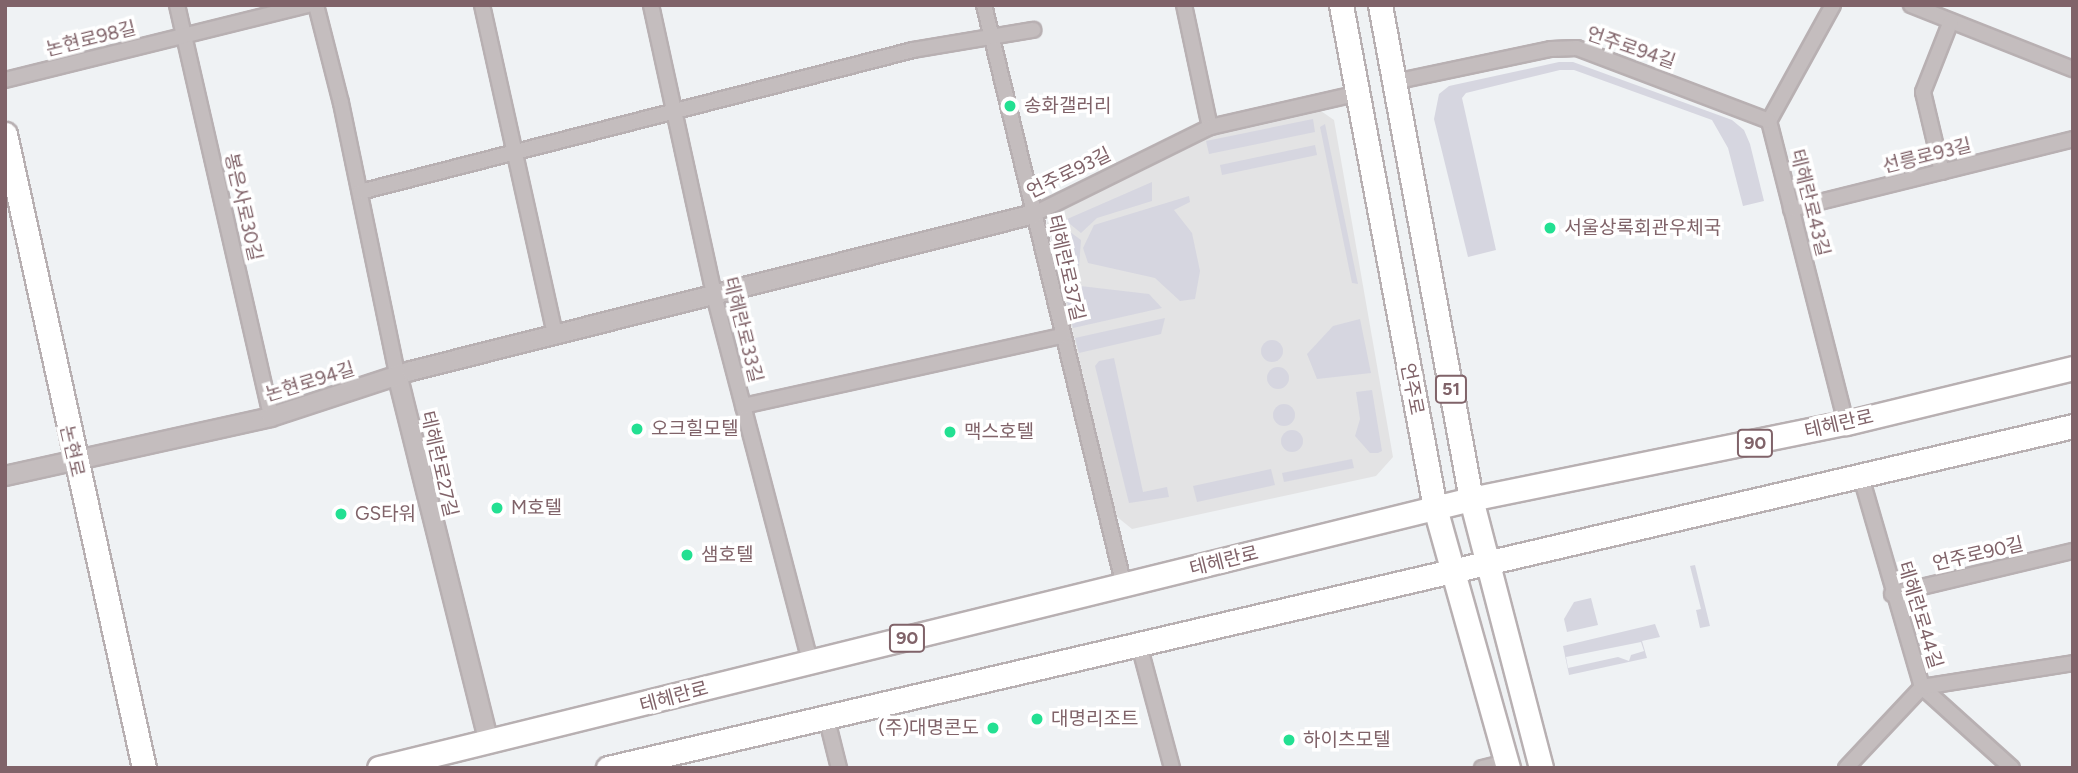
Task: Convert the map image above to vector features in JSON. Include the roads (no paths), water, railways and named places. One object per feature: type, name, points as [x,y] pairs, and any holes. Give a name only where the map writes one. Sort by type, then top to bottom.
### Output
[{"type":"main road","name":"언주로","points":[[1341,5],[1355,94],[1435,508],[1507,765]]},
{"type":"main road","name":"언주로","points":[[1380,5],[1471,499],[1491,563],[1541,768]]},
{"type":"main road","name":"논현로","points":[[5,134],[144,768]]},
{"type":"main road","name":"테헤란로","points":[[379,768],[411,764],[810,661],[1471,499],[1846,423],[2073,368]]},
{"type":"main road","points":[[608,768],[975,684],[1138,641],[1453,572],[2073,426]]},
{"type":"street","name":"봉은사로30길","points":[[177,5],[271,416]]},
{"type":"street","name":"논현로98길","points":[[5,80],[307,5]]},
{"type":"street","name":"테헤란로27길","points":[[316,5],[360,192],[398,378],[489,743]]},
{"type":"street","points":[[482,5],[555,335]]},
{"type":"street","name":"테헤란로33길","points":[[651,5],[714,295],[810,661]]},
{"type":"street","name":"테헤란로37길","points":[[984,5],[1124,586]]},
{"type":"street","points":[[1184,5],[1210,127]]},
{"type":"street","points":[[1769,121],[1833,5]]},
{"type":"street","points":[[1911,5],[2073,69]]},
{"type":"street","points":[[1942,172],[1923,92],[1951,21]]},
{"type":"street","points":[[360,192],[913,50],[1032,30]]},
{"type":"street","name":"언주로94길","points":[[1394,82],[1551,49],[1577,48],[1769,121]]},
{"type":"street","name":"언주로93길","points":[[714,295],[1034,214],[1210,127],[1355,94]]},
{"type":"street","name":"테헤란로43길","points":[[1769,121],[1846,423]]},
{"type":"street","name":"선릉로93길","points":[[1791,209],[2073,139]]},
{"type":"street","name":"논현로94길","points":[[5,476],[271,416],[555,335],[714,295]]},
{"type":"street","name":"테헤란로37길","points":[[743,406],[1062,336]]},
{"type":"street","name":"테헤란로44길","points":[[1861,477],[1892,594],[1922,687],[2012,768]]},
{"type":"street","name":"언주로90길","points":[[1892,594],[2073,551]]},
{"type":"street","points":[[1138,641],[1172,768]]},
{"type":"street","points":[[1846,768],[1922,687],[2073,663]]},
{"type":"street","points":[[826,716],[839,768]]},
{"type":"street","points":[[1482,768],[1507,765]]},
{"type":"place","name":"송화갤러리","points":[[1010,106]]},
{"type":"place","name":"서울상록회관우체국","points":[[1550,228]]},
{"type":"place","name":"오크힐모텔","points":[[637,429]]},
{"type":"place","name":"맥스호텔","points":[[950,432]]},
{"type":"place","name":"M호텔","points":[[497,508]]},
{"type":"place","name":"GS타워","points":[[341,514]]},
{"type":"place","name":"샘호텔","points":[[687,555]]},
{"type":"place","name":"대명리조트","points":[[1037,719]]},
{"type":"place","name":"(주)대명콘도","points":[[993,728]]},
{"type":"place","name":"하이츠모텔","points":[[1289,740]]}]
